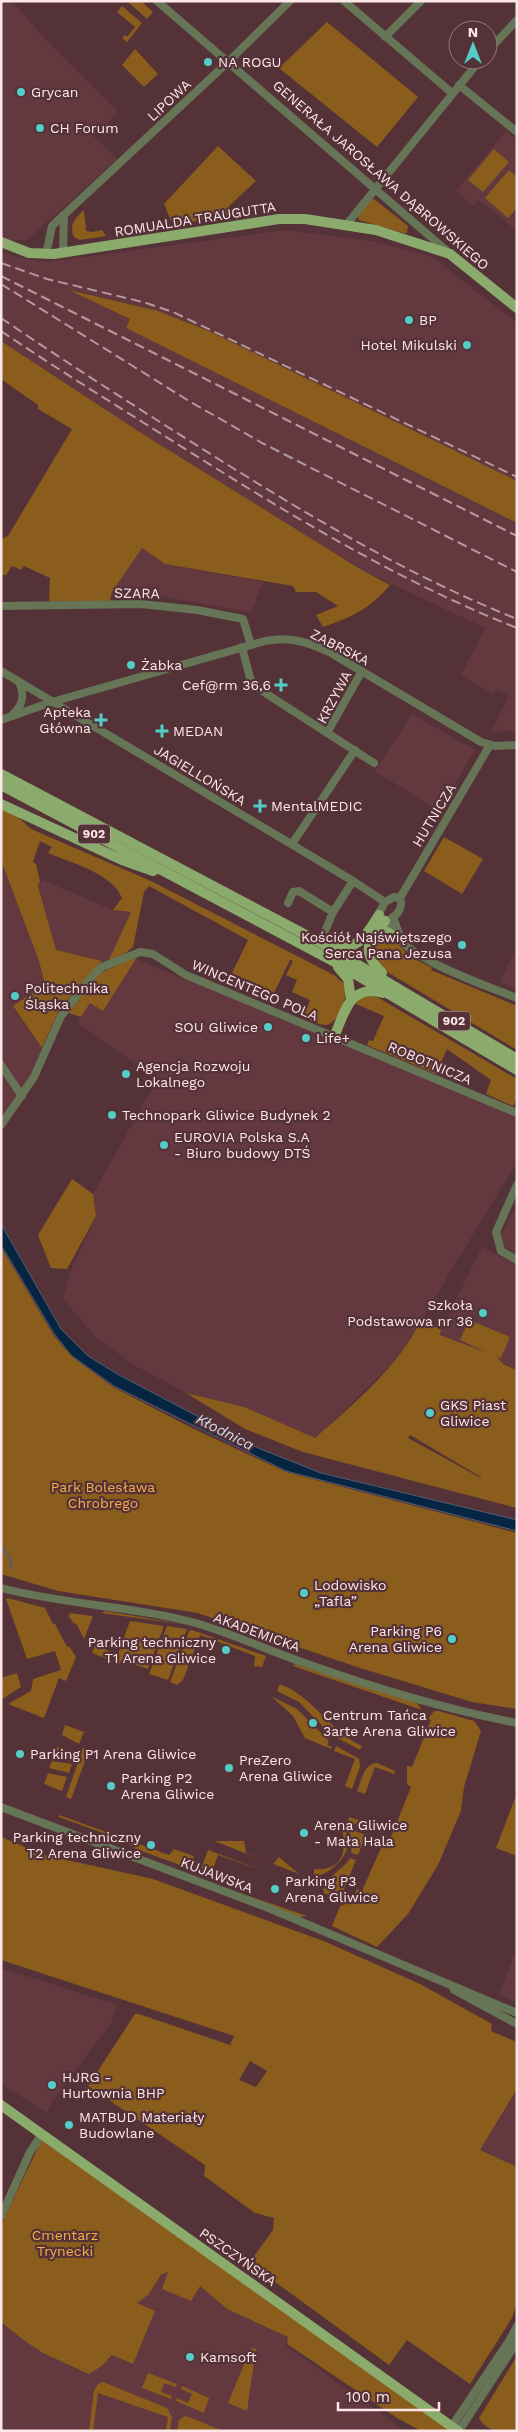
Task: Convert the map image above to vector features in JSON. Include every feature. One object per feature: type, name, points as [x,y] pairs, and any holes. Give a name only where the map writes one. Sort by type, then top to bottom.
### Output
[{"type":"main road","name":"ROMUALDA TRAUGUTTA","points":[[1,242],[29,253],[46,255],[279,219],[305,219],[376,230],[450,254]]},
{"type":"main road","name":"GENERAŁA JAROSŁAWA DĄBROWSKIEGO","points":[[450,254],[517,308]]},
{"type":"main road","points":[[1,768],[38,794]]},
{"type":"main road","name":"902","points":[[1,774],[323,944],[517,1059]]},
{"type":"main road","name":"902","points":[[1,785],[333,961],[517,1070]]},
{"type":"main road","points":[[1,804],[122,860],[187,883]]},
{"type":"main road","points":[[323,944],[344,948],[354,946],[386,919]]},
{"type":"main road","points":[[386,919],[373,936],[368,947],[369,957],[374,965],[391,983]]},
{"type":"main road","points":[[373,936],[387,932],[399,940]]},
{"type":"main road","points":[[333,961],[348,979],[351,999],[334,1036]]},
{"type":"main road","points":[[351,999],[366,991],[394,996]]},
{"type":"main road","name":"PSZCZYŃSKA","points":[[1,2105],[457,2429]]},
{"type":"street","name":"GENERAŁA JAROSŁAWA DĄBROWSKIEGO","points":[[157,1],[450,254]]},
{"type":"street","name":"LIPOWA","points":[[46,255],[50,230],[64,215],[228,62],[290,1]]},
{"type":"street","points":[[344,1],[452,93]]},
{"type":"street","points":[[385,37],[421,1]]},
{"type":"street","points":[[498,40],[517,20]]},
{"type":"street","points":[[347,224],[472,70]]},
{"type":"street","points":[[459,85],[517,132]]},
{"type":"street","points":[[63,253],[64,215]]},
{"type":"street","name":"SZARA","points":[[1,606],[141,604],[198,610],[243,619],[251,645]]},
{"type":"street","name":"ZABRSKA","points":[[1,720],[52,702],[242,647],[273,639],[298,640],[315,646],[362,671],[474,739],[490,745],[517,746]]},
{"type":"street","points":[[242,647],[250,678],[256,687],[327,733]]},
{"type":"street","name":"KRZYWA","points":[[362,671],[327,733],[374,763]]},
{"type":"street","name":"JAGIELLOŃSKA","points":[[1,672],[292,844],[385,902]]},
{"type":"street","points":[[10,716],[22,703],[23,692],[19,682]]},
{"type":"street","name":"HUTNICZA","points":[[386,919],[401,907],[400,898],[490,745]]},
{"type":"street","points":[[292,844],[355,750]]},
{"type":"street","points":[[326,929],[333,912],[353,881]]},
{"type":"street","points":[[288,903],[293,892],[299,891],[333,912]]},
{"type":"street","points":[[400,898],[394,897],[385,902],[386,919],[399,940],[428,961],[517,998]]},
{"type":"street","name":"WINCENTEGO POLA","points":[[1,1125],[22,1096],[61,1016],[95,973],[102,967],[140,952],[153,954],[186,975],[334,1036]]},
{"type":"street","name":"ROBOTNICZA","points":[[334,1036],[517,1113]]},
{"type":"street","points":[[1,1065],[22,1096]]},
{"type":"street","points":[[517,1185],[496,1232],[502,1251],[517,1260]]},
{"type":"street","name":"AKADEMICKA","points":[[1,1588],[61,1602],[159,1615],[197,1624],[362,1682],[455,1710],[517,1722]]},
{"type":"street","name":"KUJAWSKA","points":[[1,1807],[271,1909],[422,1971],[517,2013]]},
{"type":"street","name":"KUJAWSKA","points":[[422,1971],[517,2024]]},
{"type":"street","points":[[1,2216],[30,2152],[42,2134]]},
{"type":"street","points":[[457,2429],[517,2326]]},
{"type":"street","points":[[457,2429],[517,2342]]},
{"type":"shaded area","name":"CH Forum","points":[[1,1],[12,1],[36,29],[119,112],[93,136],[117,159],[27,240],[1,241]]},
{"type":"shaded area","points":[[506,131],[517,139],[517,231],[479,200],[473,206],[456,191]]},
{"type":"shaded area","points":[[286,230],[371,241],[431,256],[517,323],[517,481],[211,332],[158,311],[73,290],[130,319],[126,328],[517,523],[517,731],[491,732],[509,696],[497,689],[493,694],[461,675],[485,628],[360,569],[138,431],[1,341],[1,251],[20,258],[47,262]]},
{"type":"shaded area","points":[[141,548],[165,564],[263,582],[251,613],[149,594],[111,595]]},
{"type":"shaded area","points":[[412,714],[475,750],[439,811],[375,771]]},
{"type":"shaded area","name":"Politechnika Śląska","points":[[1,860],[39,961],[45,986],[13,1007],[47,1056],[23,1102],[1,1132]]},
{"type":"shaded area","points":[[43,880],[113,910],[131,912],[108,962],[56,951],[38,886]]},
{"type":"shaded area","points":[[517,946],[517,989],[500,982]]},
{"type":"shaded area","points":[[136,959],[517,1117],[517,1162],[431,1304],[414,1336],[386,1370],[315,1439],[244,1407],[186,1393],[134,1365],[96,1337],[63,1299],[72,1268],[96,1216],[93,1194],[146,1099],[159,1080],[77,1023],[90,1003],[103,1011]]},
{"type":"shaded area","points":[[517,1203],[517,1255],[503,1245],[500,1233],[503,1232]]},
{"type":"shaded area","name":"Szkoła Podstawowa nr 36","points":[[482,1247],[517,1265],[517,1370],[439,1334]]},
{"type":"shaded area","points":[[517,1947],[517,2003],[499,1995]]},
{"type":"shaded area","points":[[1,1968],[118,2005],[111,2023],[52,2102],[47,2113],[1,2084]]},
{"type":"shaded area","points":[[517,2089],[517,2167],[480,2150]]},
{"type":"shaded area","points":[[169,2271],[196,2283],[227,2309],[289,2337],[285,2345],[406,2431],[1,2431],[1,2335],[4,2323],[25,2341],[109,2360],[137,2303],[149,2294],[161,2275]]},
{"type":"green space","points":[[127,1],[141,1],[153,12],[147,19]]},
{"type":"green space","points":[[122,6],[142,23],[127,42],[122,38],[125,35],[127,37],[135,27],[117,12]]},
{"type":"green space","points":[[327,22],[418,97],[377,147],[279,68]]},
{"type":"green space","points":[[135,49],[158,74],[144,87],[122,65]]},
{"type":"green space","points":[[218,146],[256,181],[229,206],[232,215],[173,225],[164,204]]},
{"type":"green space","points":[[494,149],[509,162],[483,192],[468,180]]},
{"type":"green space","points":[[509,170],[517,177],[517,208],[508,218],[485,198]]},
{"type":"green space","points":[[374,199],[408,226],[407,233],[359,220],[358,216],[370,200]]},
{"type":"green space","points":[[84,210],[86,231],[102,230],[106,236],[80,240],[74,237],[72,229],[74,222]]},
{"type":"green space","points":[[69,290],[158,311],[211,332],[517,481],[517,523],[126,328],[130,319]]},
{"type":"green space","points":[[1,341],[138,431],[360,569],[390,585],[368,606],[343,620],[323,627],[316,615],[338,606],[316,592],[296,592],[293,586],[165,564],[142,548],[112,592],[110,601],[49,601],[50,578],[24,566],[21,570],[12,566],[6,575],[1,575],[1,539],[8,536],[72,429],[38,409],[38,405],[1,379]]},
{"type":"green space","points":[[1,808],[18,817],[31,829],[151,881],[334,975],[347,986],[346,996],[339,1014],[327,1025],[318,1024],[304,1016],[310,1000],[292,992],[297,980],[286,975],[293,961],[290,960],[274,993],[232,973],[248,940],[149,886],[144,892],[133,947],[123,955],[108,962],[131,912],[113,910],[122,898],[110,882],[91,870],[48,853],[52,847],[40,841],[33,862],[36,864],[40,881],[38,886],[56,950],[102,961],[59,1010],[42,1048],[13,1006],[45,985],[39,961],[1,860]]},
{"type":"green space","points":[[444,837],[483,859],[462,894],[424,871]]},
{"type":"green space","points":[[390,937],[411,957],[432,968],[431,970],[517,1006],[517,1050],[379,967],[371,945],[375,939]]},
{"type":"green space","points":[[135,957],[136,959],[103,1011],[90,1003],[81,1017],[69,1013],[98,974]]},
{"type":"green space","points":[[367,996],[377,997],[517,1079],[517,1099],[513,1106],[486,1094],[491,1080],[447,1049],[436,1074],[367,1045],[369,1040],[373,1041],[384,1016],[356,1004],[359,999]]},
{"type":"green space","points":[[72,1179],[93,1194],[96,1216],[67,1269],[51,1268],[38,1235]]},
{"type":"green space","name":"Park Bolesława Chrobrego","points":[[1,1247],[54,1336],[71,1356],[113,1387],[194,1429],[286,1472],[517,1533],[517,1709],[472,1702],[360,1668],[198,1613],[58,1591],[1,1574]]},
{"type":"green space","name":"GKS Piast Gliwice","points":[[422,1319],[441,1330],[440,1335],[488,1353],[460,1340],[469,1320],[510,1337],[501,1358],[497,1357],[503,1364],[517,1370],[517,1508],[303,1452],[245,1429],[186,1393],[244,1407],[315,1438],[374,1384],[401,1353]],"holes":[[[410,1435],[481,1478],[408,1438]]]},
{"type":"green space","points":[[6,1599],[45,1608],[67,1647],[69,1646],[76,1657],[66,1681],[59,1678],[44,1718],[8,1704],[31,1691],[33,1679],[61,1670],[55,1651],[27,1659]]},
{"type":"green space","points":[[105,1611],[187,1625],[102,1613]]},
{"type":"green space","points":[[69,1613],[93,1616],[84,1639],[76,1623],[74,1624],[68,1615],[71,1615]]},
{"type":"green space","points":[[130,1621],[164,1626],[148,1669],[121,1660],[120,1664],[115,1662]]},
{"type":"green space","points":[[167,1626],[187,1629],[168,1680],[149,1674]]},
{"type":"green space","points":[[192,1630],[266,1656],[262,1667],[254,1666],[255,1656],[200,1635],[183,1680],[177,1685],[170,1682],[189,1631]]},
{"type":"green space","points":[[95,1645],[113,1653],[110,1660],[92,1653]]},
{"type":"green space","points":[[295,1664],[416,1702],[422,1710],[293,1666]]},
{"type":"green space","points":[[17,1673],[21,1687],[1,1700],[1,1678]]},
{"type":"green space","points":[[280,1684],[303,1697],[340,1732],[362,1746],[360,1750],[330,1734],[299,1702],[277,1691]]},
{"type":"green space","points":[[271,1696],[297,1709],[329,1741],[327,1745],[332,1747],[331,1749],[305,1738],[293,1716]]},
{"type":"green space","points":[[434,1711],[474,1721],[481,1731],[464,1787],[461,1811],[438,1865],[408,1914],[377,1947],[332,1926],[340,1906],[352,1901],[357,1889],[362,1891],[384,1841],[389,1842],[411,1787],[407,1784],[407,1766],[412,1767],[431,1720],[428,1719]]},
{"type":"green space","points":[[65,1725],[84,1732],[79,1744],[62,1735]]},
{"type":"green space","points":[[336,1746],[359,1759],[360,1767],[352,1789],[345,1786],[355,1759],[334,1751]]},
{"type":"green space","points":[[57,1747],[76,1752],[73,1762],[53,1758]]},
{"type":"green space","points":[[83,1748],[89,1750],[71,1799],[66,1797]]},
{"type":"green space","points":[[52,1761],[72,1764],[69,1773],[49,1768]]},
{"type":"green space","points":[[377,1763],[395,1771],[394,1774],[375,1767],[365,1794],[357,1791],[366,1769],[372,1764]]},
{"type":"green space","points":[[48,1773],[67,1777],[62,1791],[44,1784]]},
{"type":"green space","points":[[517,1793],[517,1856],[496,1848]]},
{"type":"green space","points":[[59,1815],[123,1838],[122,1840],[59,1817]]},
{"type":"green space","points":[[349,1817],[361,1821],[353,1825],[352,1830],[366,1835],[358,1855],[351,1853],[352,1843],[348,1826]]},
{"type":"green space","points":[[341,1826],[346,1833],[348,1841],[347,1849],[338,1863],[343,1850],[344,1842]]},
{"type":"green space","points":[[1,1837],[44,1855],[153,1879],[326,1942],[420,1984],[492,2024],[491,2031],[517,2042],[517,2089],[480,2150],[517,2167],[517,2302],[512,2318],[470,2384],[407,2340],[389,2365],[249,2263],[273,2230],[274,2218],[255,2213],[204,2176],[205,2165],[88,2086],[135,2014],[230,2045],[234,2036],[1,1960]],"holes":[[[250,2061],[267,2071],[256,2087],[239,2080]]]},
{"type":"green space","points":[[131,1841],[169,1855],[174,1849],[194,1856],[191,1869],[136,1849],[130,1845]]},
{"type":"green space","points":[[214,1841],[244,1841],[246,1853],[268,1862]]},
{"type":"green space","points":[[208,1850],[261,1870],[218,1855],[211,1874],[208,1875],[200,1872]]},
{"type":"green space","points":[[279,1857],[299,1874],[273,1864]]},
{"type":"green space","points":[[350,1858],[356,1860],[341,1896],[338,1898],[324,1893],[325,1883]]},
{"type":"green space","points":[[338,1863],[330,1870],[314,1877],[314,1869],[324,1869]]},
{"type":"green space","points":[[231,1890],[307,1916],[298,1917]]},
{"type":"green space","name":"Cmentarz Trynecki","points":[[42,2139],[459,2431],[421,2431],[397,2418],[287,2344],[288,2337],[227,2309],[200,2286],[191,2301],[162,2289],[168,2272],[161,2275],[149,2294],[137,2303],[155,2311],[133,2364],[112,2355],[103,2365],[89,2374],[43,2353],[25,2341],[1,2322],[1,2225]]},
{"type":"green space","points":[[256,2349],[247,2411],[228,2403],[250,2350]]},
{"type":"green space","points":[[517,2356],[517,2431],[500,2431],[485,2426],[479,2418]]},
{"type":"green space","points":[[148,2373],[177,2384],[176,2387],[164,2383],[161,2392],[172,2396],[171,2399],[142,2388]]},
{"type":"green space","points":[[103,2382],[167,2408],[172,2417],[170,2431],[166,2431],[168,2417],[98,2393],[93,2431],[89,2431],[94,2391],[98,2384]]},
{"type":"green space","points":[[182,2386],[209,2398],[204,2413],[176,2401],[177,2398],[188,2403],[192,2394],[181,2389]]},
{"type":"green space","points":[[185,2416],[223,2431],[177,2431],[179,2420]]},
{"type":"water","name":"Kłodnica","points":[[1,1224],[61,1329],[88,1356],[119,1375],[258,1448],[321,1473],[517,1520],[517,1531],[286,1471],[114,1386],[72,1356],[55,1335],[1,1245]]},
{"type":"waterway","points":[[1,1545],[10,1558],[11,1569]]},
{"type":"railway","points":[[1,263],[47,279],[143,302],[173,312],[517,477]]},
{"type":"railway","points":[[1,276],[517,536]]},
{"type":"railway","points":[[1,284],[189,401],[262,443],[517,572]]},
{"type":"railway","points":[[1,318],[165,425],[328,526],[440,585],[517,619]]},
{"type":"railway","points":[[1,331],[190,452],[309,525],[390,570],[517,628]]},
{"type":"place","name":"NA ROGU","points":[[208,62]]},
{"type":"place","name":"Grycan","points":[[21,92]]},
{"type":"place","name":"CH Forum","points":[[40,128]]},
{"type":"place","name":"BP","points":[[409,320]]},
{"type":"place","name":"Hotel Mikulski","points":[[467,345]]},
{"type":"place","name":"Żabka","points":[[131,665]]},
{"type":"place","name":"Cef@rm 36,6","points":[[281,685]]},
{"type":"place","name":"Apteka Główna","points":[[101,720]]},
{"type":"place","name":"MEDAN","points":[[162,731]]},
{"type":"place","name":"MentalMEDIC","points":[[260,806]]},
{"type":"place","name":"Kościół Najświętszego Serca Pana Jezusa","points":[[462,945]]},
{"type":"place","name":"Politechnika Śląska","points":[[15,996]]},
{"type":"place","name":"SOU Gliwice","points":[[268,1027]]},
{"type":"place","name":"Life+","points":[[306,1038]]},
{"type":"place","name":"Agencja Rozwoju Lokalnego","points":[[126,1074]]},
{"type":"place","name":"Technopark Gliwice Budynek 2","points":[[112,1115]]},
{"type":"place","name":"EUROVIA Polska S.A - Biuro budowy DTŚ","points":[[164,1145]]},
{"type":"place","name":"Szkoła Podstawowa nr 36","points":[[483,1313]]},
{"type":"place","name":"GKS Piast Gliwice","points":[[430,1413]]},
{"type":"place","name":"Lodowisko „Tafla”","points":[[304,1593]]},
{"type":"place","name":"Parking P6 Arena Gliwice","points":[[452,1639]]},
{"type":"place","name":"Parking techniczny T1 Arena Gliwice","points":[[226,1650]]},
{"type":"place","name":"Centrum Tańca 3arte Arena Gliwice","points":[[313,1723]]},
{"type":"place","name":"Parking P1 Arena Gliwice","points":[[20,1754]]},
{"type":"place","name":"PreZero Arena Gliwice","points":[[229,1768]]},
{"type":"place","name":"Parking P2 Arena Gliwice","points":[[111,1786]]},
{"type":"place","name":"Arena Gliwice - Mała Hala","points":[[304,1833]]},
{"type":"place","name":"Parking techniczny T2 Arena Gliwice","points":[[151,1845]]},
{"type":"place","name":"Parking P3 Arena Gliwice","points":[[275,1889]]},
{"type":"place","name":"HJRG - Hurtownia BHP","points":[[52,2085]]},
{"type":"place","name":"MATBUD Materiały Budowlane","points":[[69,2125]]},
{"type":"place","name":"Kamsoft","points":[[190,2357]]}]
